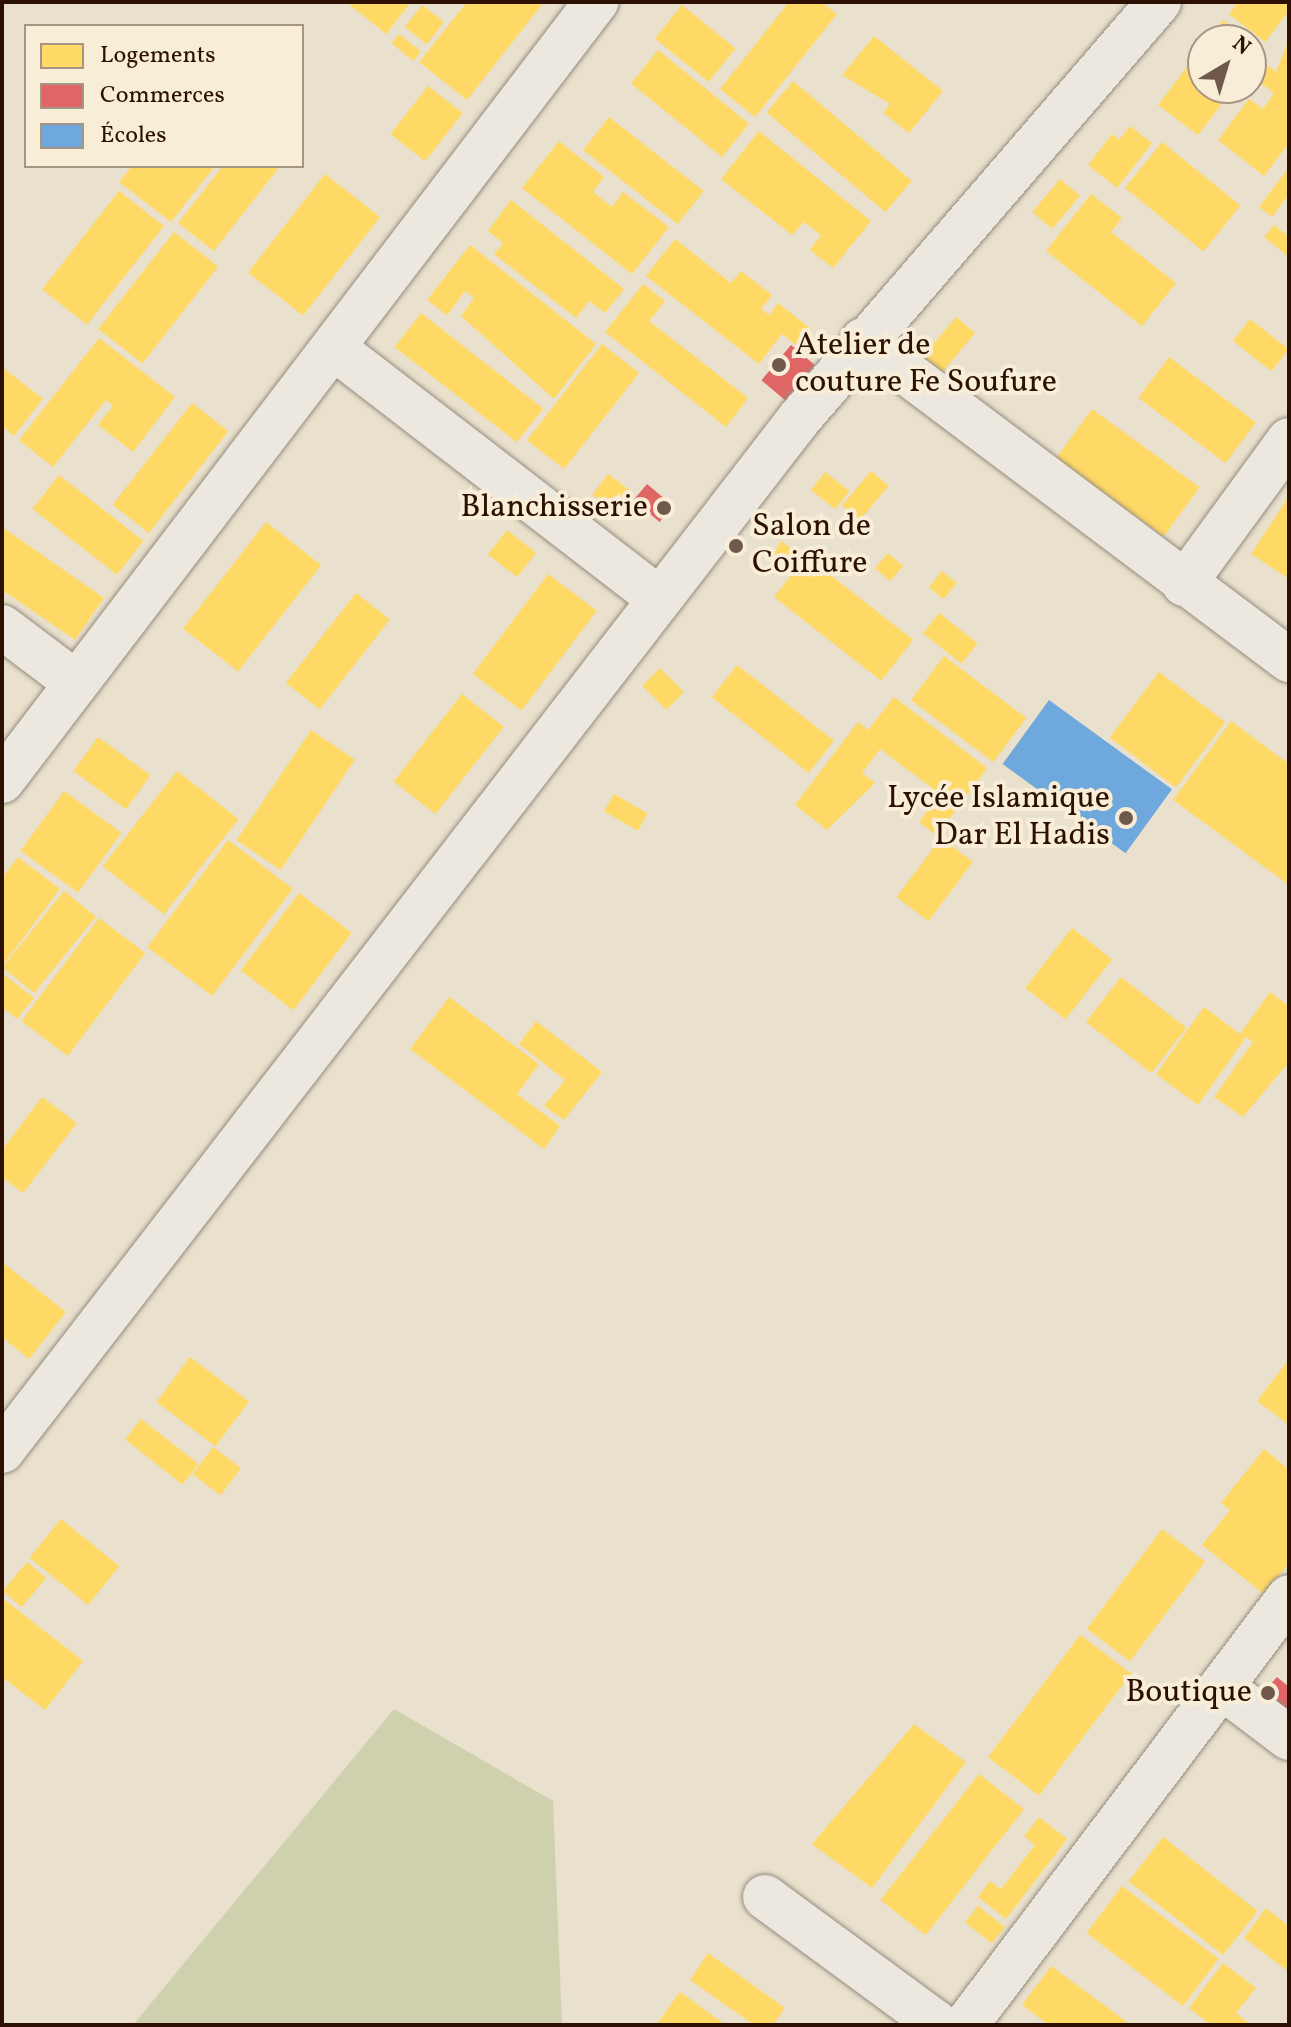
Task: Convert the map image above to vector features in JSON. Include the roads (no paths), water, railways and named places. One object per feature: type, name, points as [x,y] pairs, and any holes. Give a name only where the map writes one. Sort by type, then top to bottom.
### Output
[{"type":"street","points":[[2,781],[75,682],[335,349],[596,2]]},
{"type":"street","points":[[3,1447],[658,598],[863,340],[1159,2]]},
{"type":"street","points":[[863,340],[1289,660]]},
{"type":"street","points":[[335,349],[658,598]]},
{"type":"street","points":[[1184,584],[1289,440]]},
{"type":"street","points":[[2,627],[75,682]]},
{"type":"street","points":[[966,2025],[1289,1597]]},
{"type":"street","points":[[1223,1688],[1289,1738]]},
{"type":"street","points":[[765,1897],[939,2025]]},
{"type":"place","name":"Atelier de couture Fe Soufure","points":[[779,365]]},
{"type":"place","name":"Blanchisserie","points":[[664,508]]},
{"type":"place","name":"Salon de Coiffure","points":[[736,546]]},
{"type":"place","name":"Lycée Islamique Dar El Hadis","points":[[1126,818]]},
{"type":"place","name":"Boutique","points":[[1268,1693]]}]
